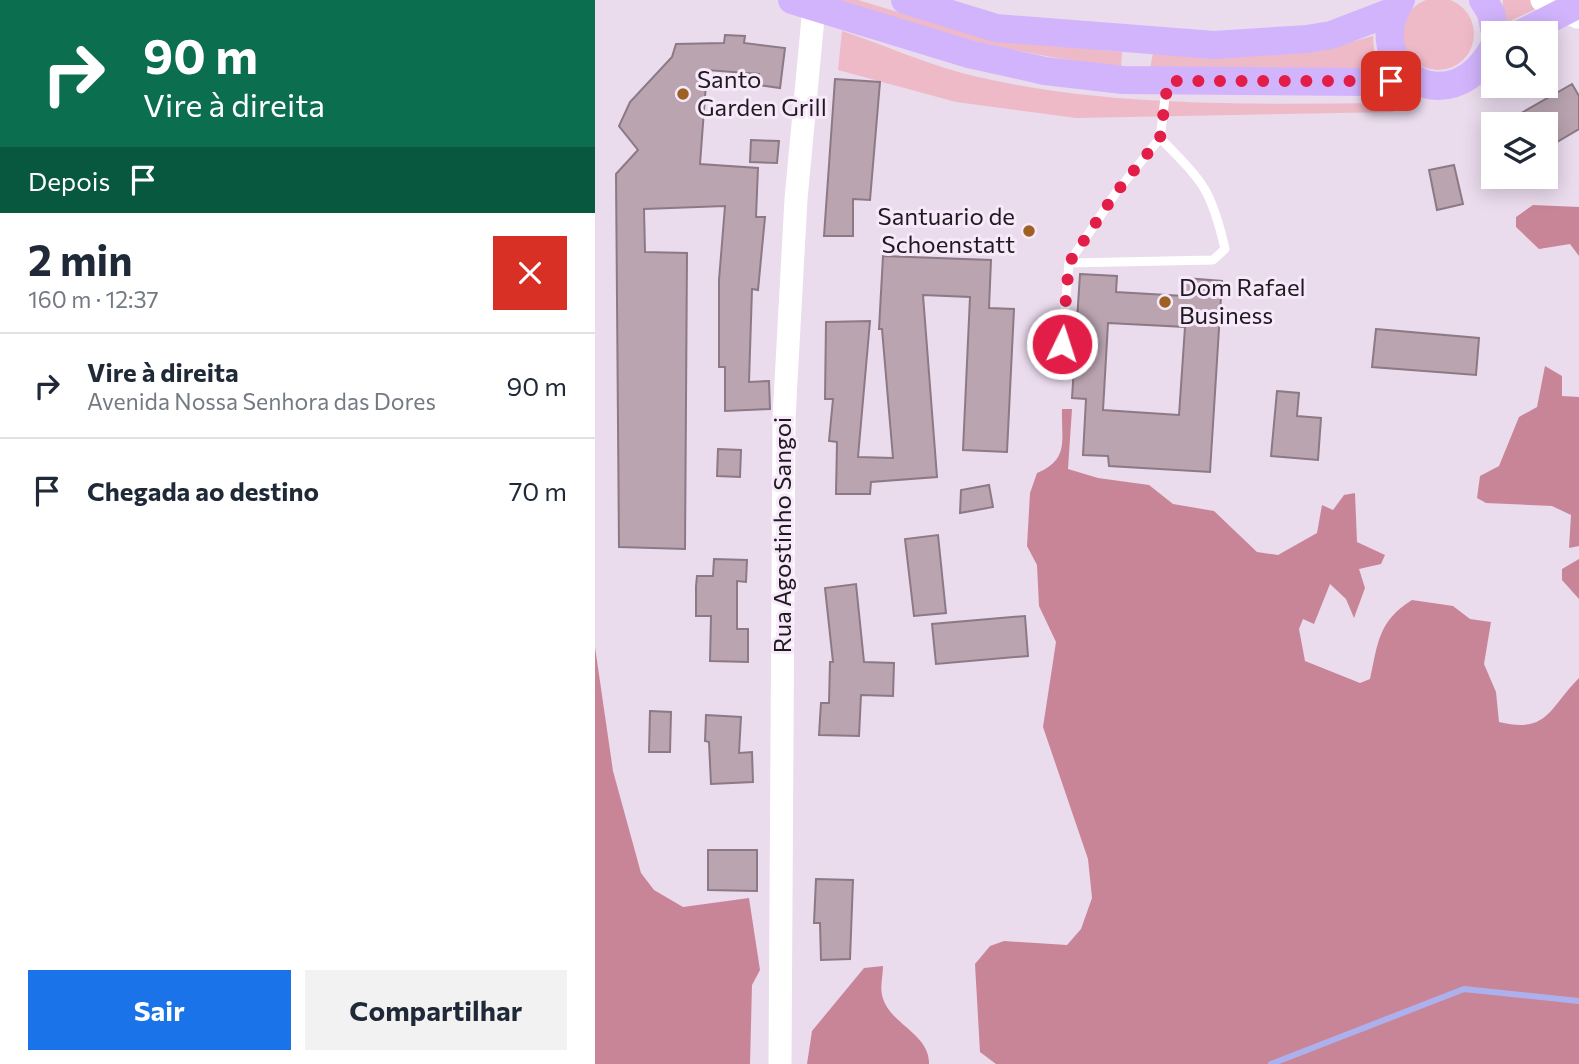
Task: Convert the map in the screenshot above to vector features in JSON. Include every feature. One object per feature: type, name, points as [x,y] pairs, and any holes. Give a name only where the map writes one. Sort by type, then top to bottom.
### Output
[{"type":"main road","points":[[905,0],[996,28],[1214,45],[1331,35],[1397,6]]},
{"type":"main road","points":[[1483,0],[1493,21]]},
{"type":"main road","points":[[803,4],[969,54],[1045,71],[1123,80],[1368,82],[1413,79],[1437,86],[1461,83],[1481,69]]},
{"type":"main road","points":[[1397,6],[1389,29],[1391,49],[1399,66],[1413,79]]},
{"type":"main road","points":[[1544,21],[1566,8]]},
{"type":"street","name":"Rua Agostinho Sangoi","points":[[780,1064],[784,418],[803,4]]},
{"type":"lane","points":[[1062,344],[1069,263],[1115,194],[1160,138],[1168,81]]},
{"type":"lane","points":[[1069,263],[1213,260],[1221,256],[1225,249],[1215,204],[1203,183],[1160,138]]},
{"type":"shaded area","points":[[1428,-1],[1452,0],[1464,8],[1474,27],[1472,48],[1464,60],[1445,70],[1424,68],[1412,60],[1402,41],[1404,20],[1412,8]]},
{"type":"shaded area","points":[[824,0],[858,0],[924,20],[1032,43],[1122,52],[1121,66],[1007,49]]},
{"type":"shaded area","points":[[1503,0],[1530,0],[1544,5],[1510,21],[1502,21]]},
{"type":"shaded area","points":[[842,31],[944,68],[1029,87],[1184,102],[1392,103],[1393,112],[1076,118],[956,102],[838,70]]},
{"type":"shaded area","points":[[1373,36],[1374,50],[1384,70],[1150,69],[1153,53],[1335,46]]},
{"type":"shaded area","points":[[1533,205],[1579,207],[1579,256],[1570,244],[1539,249],[1516,227],[1516,217]]},
{"type":"shaded area","points":[[1545,366],[1562,376],[1562,396],[1579,397],[1579,546],[1569,548],[1571,515],[1552,506],[1486,503],[1477,498],[1480,476],[1499,466],[1519,417],[1537,407]]},
{"type":"shaded area","points":[[1062,409],[1072,409],[1068,469],[1098,478],[1149,485],[1173,504],[1214,511],[1257,552],[1278,555],[1317,533],[1322,505],[1333,510],[1344,495],[1355,493],[1357,542],[1385,555],[1381,564],[1359,569],[1365,588],[1354,618],[1346,599],[1330,584],[1314,624],[1303,619],[1299,629],[1305,661],[1360,683],[1370,679],[1381,634],[1392,616],[1412,600],[1453,606],[1470,619],[1491,622],[1484,664],[1496,692],[1499,722],[1515,725],[1538,721],[1546,716],[1579,678],[1579,1064],[996,1064],[980,1052],[975,964],[990,946],[1004,941],[1067,945],[1081,929],[1092,898],[1088,859],[1043,727],[1056,642],[1039,606],[1037,565],[1027,546],[1030,493],[1037,473],[1048,468],[1059,455]]},
{"type":"shaded area","points":[[1579,559],[1579,599],[1562,580],[1562,569]]},
{"type":"shaded area","points":[[595,647],[613,771],[641,873],[654,890],[683,907],[749,898],[760,970],[752,985],[750,1064],[595,1064]]},
{"type":"shaded area","points":[[883,966],[881,992],[886,1005],[923,1044],[928,1053],[929,1064],[807,1064],[812,1031],[864,968]]},
{"type":"building","points":[[725,35],[745,36],[744,43],[785,48],[780,88],[758,85],[759,74],[707,70],[700,164],[758,168],[756,217],[765,217],[758,290],[752,289],[749,382],[769,381],[770,409],[725,411],[725,367],[719,367],[719,280],[725,206],[644,209],[645,252],[687,253],[685,549],[619,547],[616,174],[638,150],[619,126],[630,102],[672,57],[676,44],[724,43]]},
{"type":"building","points":[[835,79],[880,82],[870,200],[853,199],[853,236],[824,236]]},
{"type":"building","points":[[1572,84],[1579,96],[1579,129],[1558,141],[1558,112],[1523,112],[1548,98],[1558,98],[1558,92]]},
{"type":"building","points":[[751,140],[779,141],[777,163],[750,162]]},
{"type":"building","points":[[1454,165],[1463,204],[1437,210],[1429,170]]},
{"type":"building","points":[[883,256],[991,260],[989,308],[1014,309],[1007,452],[963,450],[970,297],[923,295],[937,477],[871,482],[870,494],[836,494],[837,442],[829,441],[833,399],[825,399],[826,322],[870,321],[858,457],[893,458],[882,329],[879,329]]},
{"type":"building","points":[[1080,274],[1117,276],[1116,292],[1184,296],[1186,278],[1222,281],[1210,472],[1109,466],[1108,456],[1083,455],[1086,399],[1072,398]],"holes":[[[1108,323],[1185,327],[1179,415],[1103,410]]]},
{"type":"building","points":[[1376,329],[1479,338],[1476,375],[1372,367]]},
{"type":"building","points":[[1277,391],[1299,393],[1297,416],[1321,418],[1318,460],[1271,456]]},
{"type":"building","points":[[718,449],[741,450],[740,477],[717,476]]},
{"type":"building","points":[[989,485],[993,507],[960,513],[961,490]]},
{"type":"building","points":[[938,535],[946,613],[914,616],[905,539]]},
{"type":"building","points":[[714,559],[747,560],[746,582],[737,581],[737,629],[748,629],[748,662],[710,661],[711,616],[696,616],[696,586],[697,576],[713,576]]},
{"type":"building","points":[[856,584],[864,662],[894,663],[893,696],[861,695],[859,736],[819,735],[821,703],[829,703],[830,662],[833,662],[825,588]]},
{"type":"building","points":[[1025,616],[1028,656],[936,664],[932,624]]},
{"type":"building","points":[[650,711],[671,712],[670,752],[649,752]]},
{"type":"building","points":[[706,715],[741,717],[739,753],[752,752],[753,782],[711,784],[709,742],[705,741]]},
{"type":"building","points":[[708,850],[757,850],[757,891],[708,890]]},
{"type":"building","points":[[816,879],[853,880],[850,959],[821,960],[820,923],[814,923]]},
{"type":"waterway","points":[[1271,1064],[1464,989],[1579,1001]]},
{"type":"place","name":"Santo Garden Grill","points":[[683,94]]},
{"type":"place","name":"Santuario de Schoenstatt","points":[[1029,231]]},
{"type":"place","name":"Dom Rafael Business","points":[[1165,302]]},
{"type":"route","points":[[1062,344],[1069,263],[1115,194],[1160,138],[1168,81],[1391,81]]}]
